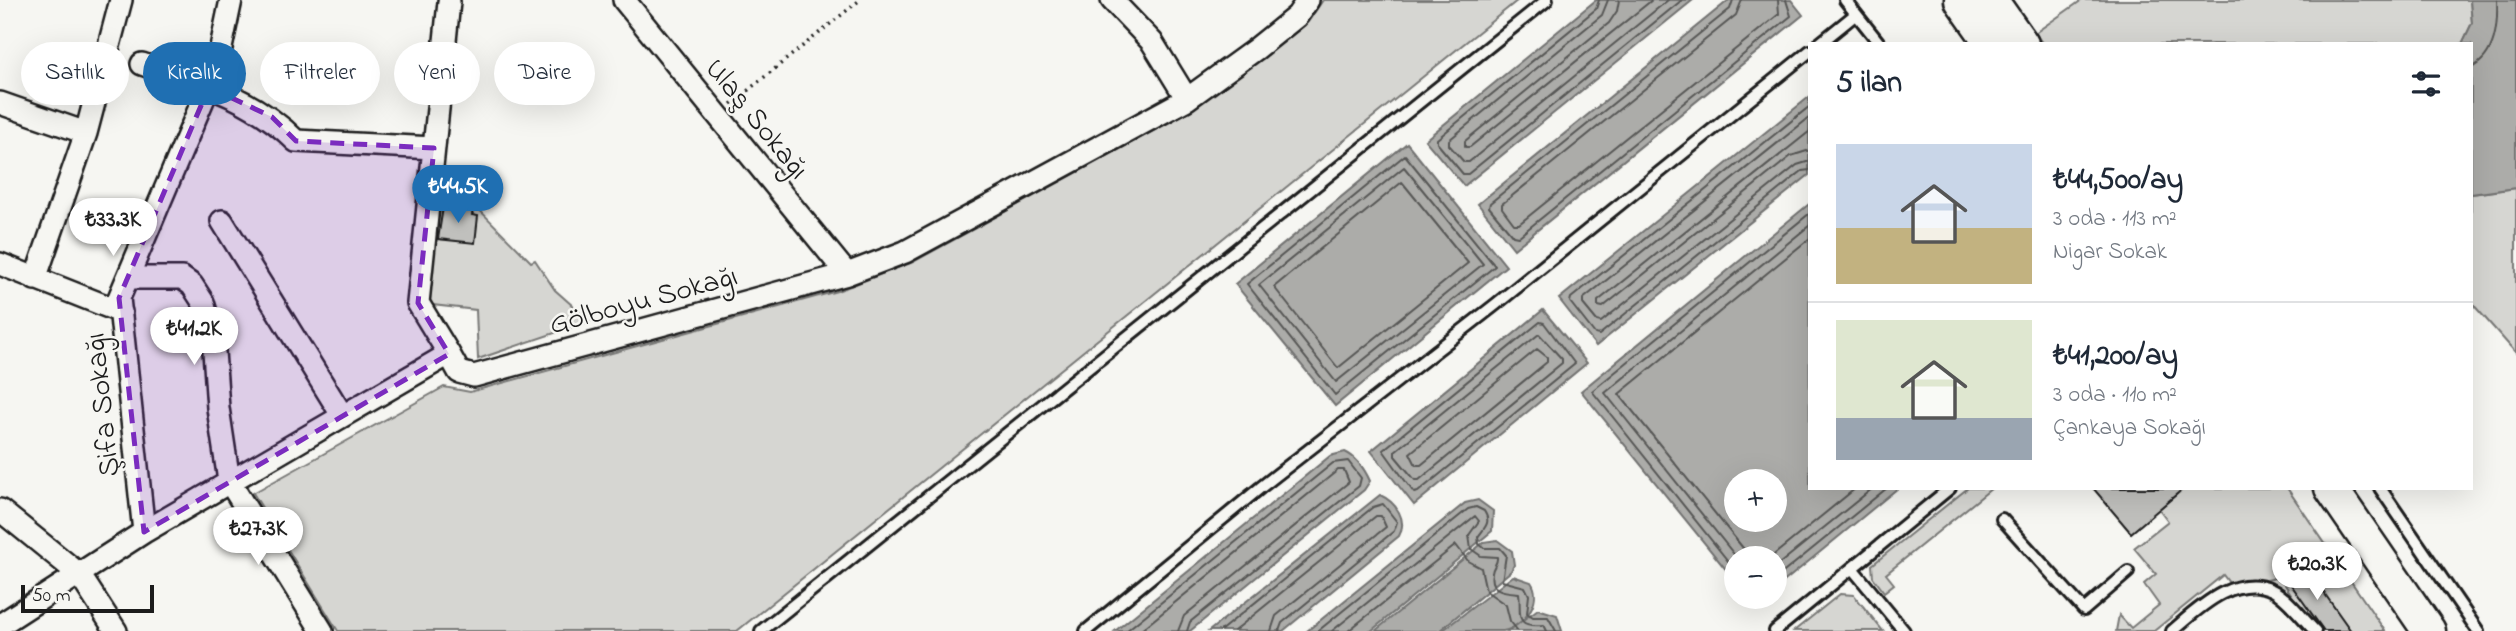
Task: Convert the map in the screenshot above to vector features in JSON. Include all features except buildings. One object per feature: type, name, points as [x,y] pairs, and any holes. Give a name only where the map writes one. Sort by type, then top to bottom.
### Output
[{"type":"main road","points":[[1961,0],[1991,42]]},
{"type":"main road","points":[[1991,0],[2021,42]]},
{"type":"main road","points":[[2307,490],[2402,631]]},
{"type":"main road","points":[[2332,490],[2429,631]]},
{"type":"street","points":[[36,279],[86,133],[121,0]]},
{"type":"street","name":"Şifa Sokağı","points":[[222,42],[231,0]]},
{"type":"street","name":"Ulaş Sokağı","points":[[624,0],[847,274]]},
{"type":"street","points":[[1112,0],[1152,42],[1187,99]]},
{"type":"street","name":"Gölboyu Sokağı","points":[[447,1],[418,303],[459,372],[474,376],[847,274],[905,252],[1187,99],[1297,16],[1307,0]]},
{"type":"street","points":[[0,103],[86,133]]},
{"type":"street","points":[[246,104],[272,117],[296,141],[434,148]]},
{"type":"street","name":"Şifa Sokağı","points":[[144,532],[119,298],[201,105]]},
{"type":"street","points":[[222,221],[342,415]]},
{"type":"street","points":[[0,264],[121,312]]},
{"type":"street","points":[[128,278],[182,278],[192,285],[203,302],[213,337],[218,408],[229,481],[322,631]]},
{"type":"street","points":[[0,625],[144,532],[449,355]]},
{"type":"street","points":[[0,510],[79,573],[116,631]]},
{"type":"lane","points":[[761,631],[1546,0]]},
{"type":"lane","points":[[1845,0],[1878,42]]},
{"type":"lane","points":[[1821,42],[1856,14]]},
{"type":"lane","points":[[1086,631],[1259,488],[1495,305],[1808,53]]},
{"type":"lane","points":[[1774,631],[1948,490]]},
{"type":"lane","points":[[2381,490],[2478,631]]},
{"type":"lane","points":[[2002,519],[2084,611],[2128,572]]},
{"type":"lane","points":[[1852,568],[1904,631]]},
{"type":"lane","points":[[2172,631],[2218,595],[2245,584],[2273,590],[2315,631]]},
{"type":"path","points":[[718,115],[860,0]]},
{"type":"highlighted area","points":[[209,87],[272,117],[296,141],[434,148],[418,303],[449,354],[144,532],[119,298]]},
{"type":"shaded area","points":[[1323,0],[1518,0],[737,631],[338,631],[253,493],[444,387],[470,392],[837,291],[913,262],[1190,111],[1308,22]]},
{"type":"shaded area","points":[[2082,0],[2470,0],[2472,23],[2463,42],[2042,42],[2035,33]]},
{"type":"shaded area","points":[[438,168],[531,262],[535,260],[555,290],[590,321],[478,359],[476,310],[424,304]]},
{"type":"shaded area","points":[[2516,188],[2516,353],[2473,304],[2473,194]]},
{"type":"shaded area","points":[[1966,490],[1990,490],[1886,574],[1894,584],[1884,592],[1873,577],[1872,565]]},
{"type":"shaded area","points":[[2174,490],[2288,490],[2385,631],[2316,631],[2279,576],[2230,584],[2223,575],[2154,631],[2116,631],[2119,615],[2131,628],[2159,605],[2144,584],[2156,574],[2134,548],[2168,521],[2159,509],[2177,494]]},
{"type":"shaded area","points":[[1840,594],[1854,595],[1883,631],[1794,631]]},
{"type":"water","points":[[1596,0],[1693,0],[1464,186],[1425,140]]},
{"type":"water","points":[[1729,0],[1791,0],[1803,15],[1514,249],[1478,204]]},
{"type":"water","points":[[2470,0],[2516,0],[2516,188],[2473,194],[2473,42],[2463,42],[2472,23]]},
{"type":"water","points":[[1808,98],[1808,176],[1596,346],[1559,299]]},
{"type":"water","points":[[1407,143],[1506,266],[1335,406],[1235,284]]},
{"type":"water","points":[[1808,205],[1808,490],[1896,490],[1787,579],[1787,546],[1724,546],[1724,567],[1581,391]]},
{"type":"water","points":[[1543,310],[1587,363],[1414,505],[1371,451]]},
{"type":"water","points":[[1345,452],[1363,468],[1370,481],[1364,490],[1190,631],[1115,631],[1330,456]]},
{"type":"water","points":[[1380,495],[1391,502],[1399,512],[1402,524],[1399,536],[1283,631],[1209,631]]},
{"type":"water","points":[[1478,500],[1493,511],[1492,531],[1371,631],[1307,631],[1465,503]]},
{"type":"water","points":[[1497,540],[1512,551],[1514,565],[1511,571],[1439,631],[1375,631],[1484,542]]},
{"type":"water","points":[[1513,576],[1531,582],[1535,597],[1529,612],[1517,625],[1503,631],[1442,631]]},
{"type":"water","points":[[1538,609],[1557,615],[1562,631],[1508,631]]}]
